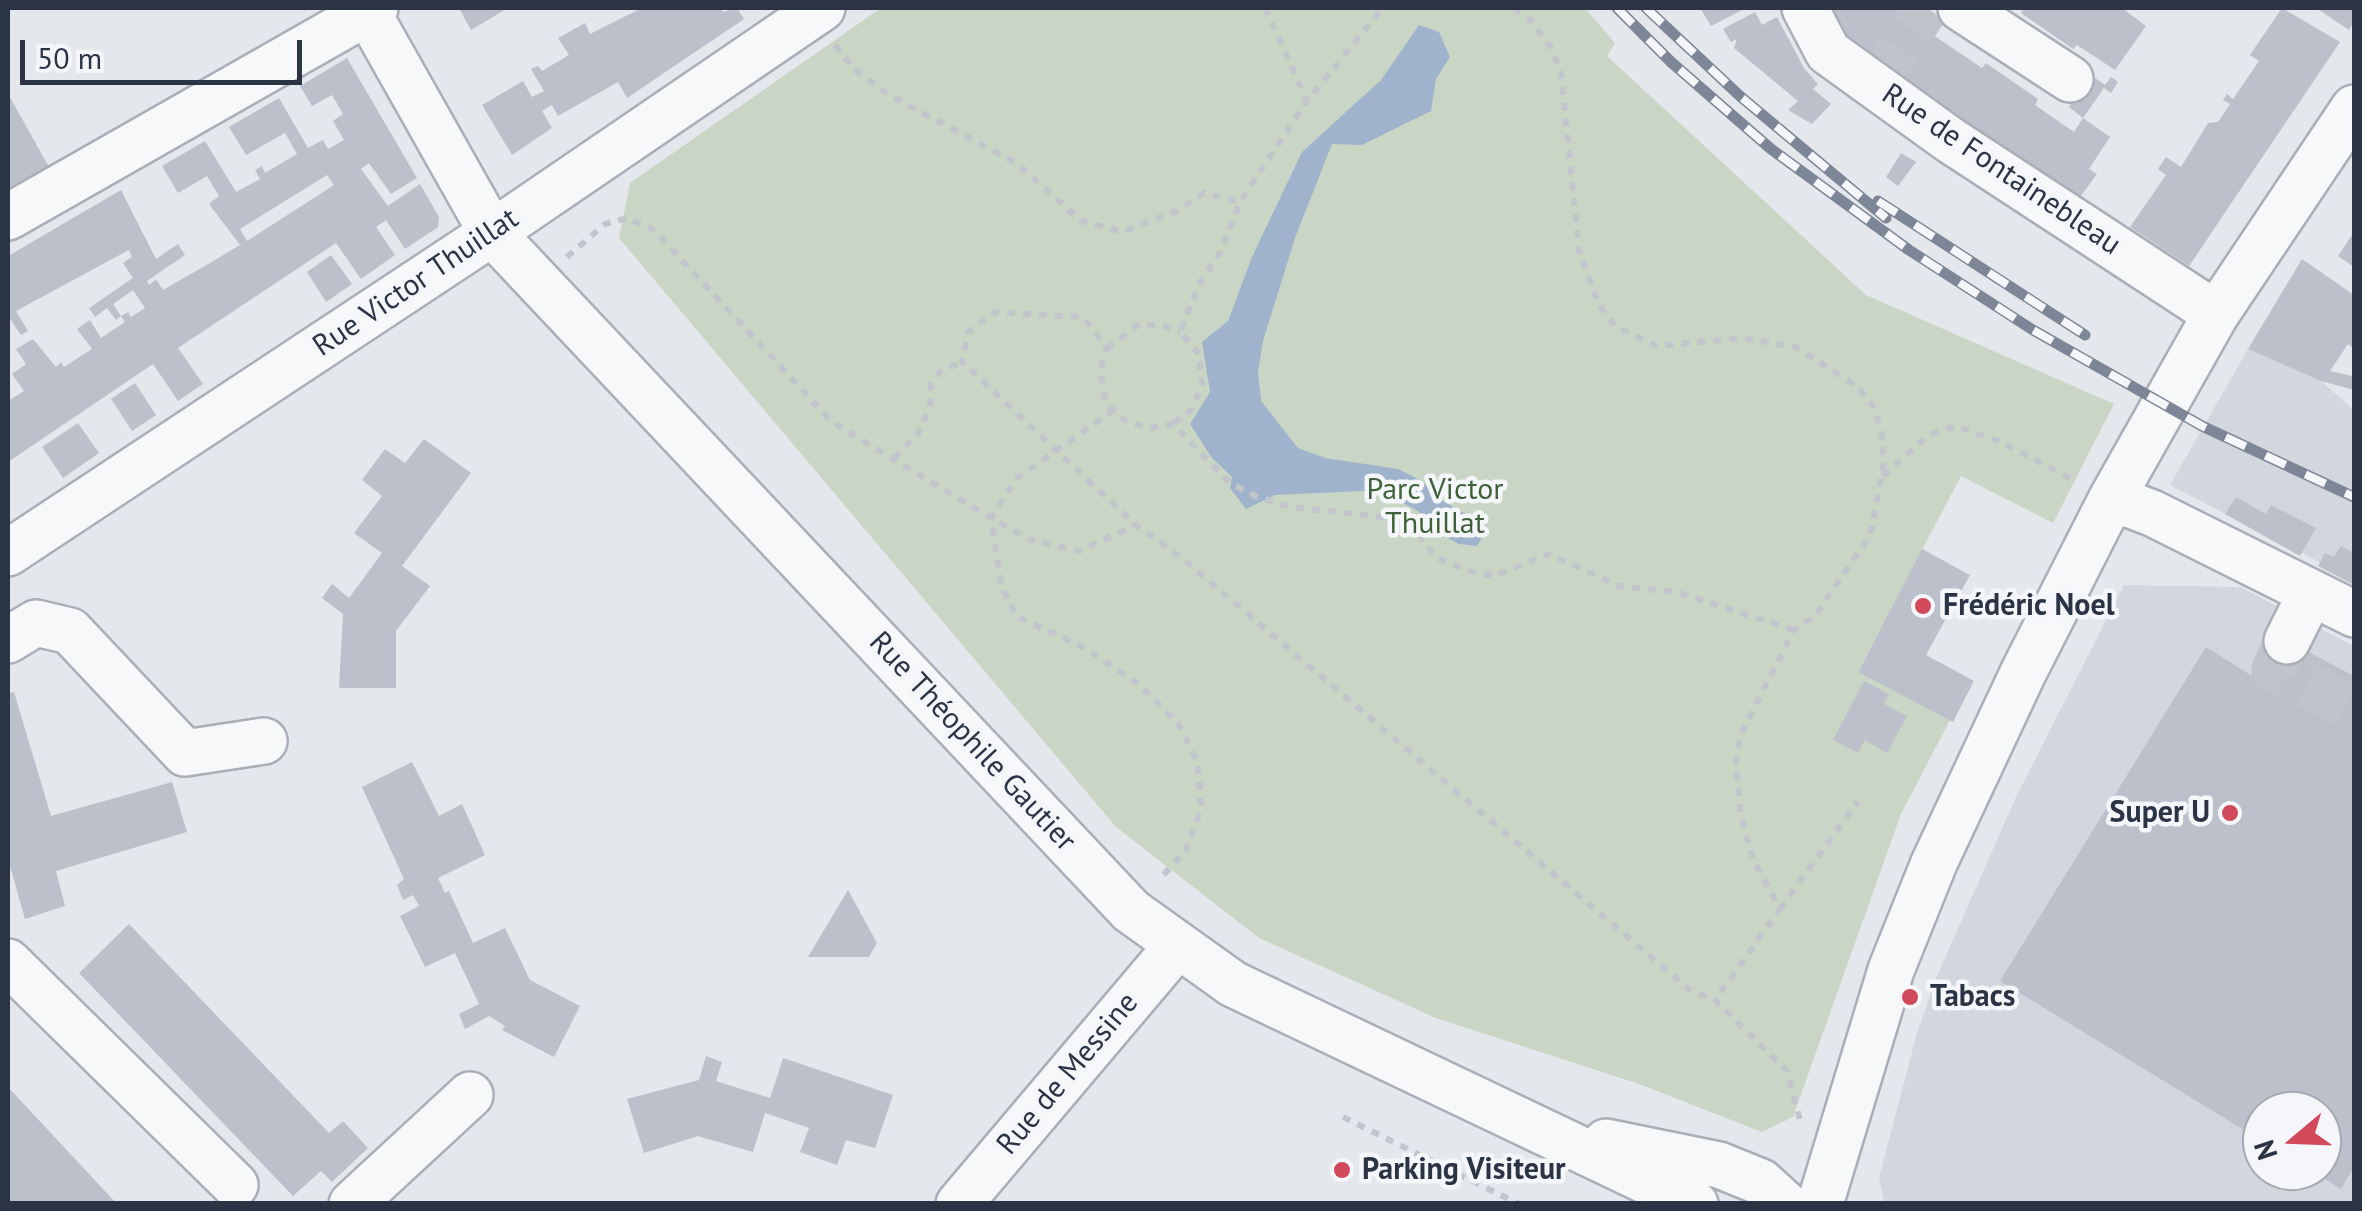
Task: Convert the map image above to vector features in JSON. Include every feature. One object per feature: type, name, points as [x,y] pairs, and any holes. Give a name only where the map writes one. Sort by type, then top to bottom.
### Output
[{"type":"street","name":"Rue de Fontainebleau","points":[[1805,8],[1828,52],[1950,140],[2216,314]]},
{"type":"street","points":[[1961,8],[2070,79]]},
{"type":"street","points":[[8,217],[369,9]]},
{"type":"street","name":"Rue Théophile Gautier","points":[[369,9],[492,233],[1131,911],[1233,984],[1696,1204]]},
{"type":"street","name":"Rue Victor Thuillat","points":[[8,553],[492,233],[816,11]]},
{"type":"street","points":[[1820,1204],[1890,970],[1934,863],[2112,498],[2216,314],[2354,108]]},
{"type":"street","points":[[2112,498],[2152,512],[2354,614]]},
{"type":"street","points":[[2288,641],[2312,592]]},
{"type":"street","points":[[8,640],[36,623],[70,631],[185,753],[264,740]]},
{"type":"street","name":"Rue de Messine","points":[[960,1204],[1178,945]]},
{"type":"street","points":[[8,962],[235,1185]]},
{"type":"street","points":[[352,1204],[470,1094]]},
{"type":"street","name":"Rue Théophile Gautier","points":[[1543,1130],[1719,1165],[1761,1182],[1785,1204]]},
{"type":"path","points":[[1264,8],[1307,101]]},
{"type":"path","points":[[1180,332],[1200,282],[1220,254],[1240,202],[1307,101],[1384,8]]},
{"type":"path","points":[[1514,8],[1528,18],[1551,48],[1561,73],[1577,239],[1592,288],[1606,316],[1626,333],[1657,346],[1767,340],[1796,347],[1858,388],[1873,406],[1883,446],[1882,477],[1870,536],[1814,617],[1794,630],[1740,734],[1736,762],[1741,817],[1753,859],[1780,909]]},
{"type":"path","points":[[816,11],[855,70],[888,94],[1018,164],[1081,222],[1123,232],[1176,212],[1204,193],[1240,202]]},
{"type":"path","points":[[538,282],[605,224],[627,218],[654,230],[832,422],[991,518],[1031,540],[1080,551],[1136,525]]},
{"type":"path","points":[[962,362],[968,332],[994,312],[1046,311],[1083,317],[1107,348]]},
{"type":"path","points":[[1162,325],[1180,332],[1199,354],[1202,385],[1191,410],[1173,424],[1148,428],[1124,420],[1106,402],[1100,370],[1107,348],[1138,326],[1162,325]]},
{"type":"path","points":[[894,458],[919,432],[930,406],[931,384],[940,372],[962,362]]},
{"type":"path","points":[[962,362],[1136,525],[1197,571],[1690,990],[1715,1000],[1787,1071],[1802,1128],[1837,1140]]},
{"type":"path","points":[[1114,410],[1017,478],[991,518],[1002,587],[1016,616],[1082,647],[1138,684],[1178,725],[1198,763],[1201,809],[1186,850],[1131,911]]},
{"type":"path","points":[[1173,424],[1230,483],[1268,500],[1391,518],[1416,530],[1435,557],[1469,572],[1494,576],[1549,554],[1619,586],[1676,592],[1794,630]]},
{"type":"path","points":[[1882,477],[1928,435],[1954,426],[1998,441],[2112,498]]},
{"type":"path","points":[[1715,1000],[1858,801]]},
{"type":"path","points":[[1344,1117],[1518,1204]]},
{"type":"shaded area","points":[[2248,349],[2321,381],[2354,410],[2354,580],[2170,485]]},
{"type":"shaded area","points":[[2124,585],[2240,587],[2354,646],[2354,1203],[1884,1203],[1879,1178],[1917,1033],[1937,976],[2016,797]]},
{"type":"green space","name":"Parc Victor Thuillat","points":[[881,8],[1585,8],[1615,43],[1607,56],[1866,295],[2114,404],[2053,523],[1961,476],[1858,671],[1950,720],[1901,814],[1793,1117],[1762,1132],[1639,1084],[1436,1018],[1259,938],[1116,827],[619,238],[630,183]]},
{"type":"water","points":[[1419,25],[1439,32],[1450,57],[1436,79],[1431,111],[1362,145],[1332,144],[1295,238],[1263,341],[1258,372],[1261,401],[1298,448],[1325,458],[1398,469],[1420,480],[1443,501],[1488,527],[1477,546],[1459,544],[1434,531],[1418,511],[1395,499],[1362,491],[1275,495],[1246,509],[1230,488],[1232,477],[1212,458],[1190,424],[1210,392],[1202,342],[1228,321],[1252,257],[1302,152],[1381,80]]},
{"type":"building","points":[[459,8],[508,8],[471,30]]},
{"type":"building","points":[[642,8],[721,8],[723,12],[737,8],[744,19],[627,98],[618,82],[558,116],[552,105],[542,111],[552,128],[512,155],[482,105],[523,81],[532,97],[544,91],[531,69],[538,66],[542,71],[569,55],[558,38],[585,23],[590,34]]},
{"type":"building","points":[[1700,8],[1746,8],[1711,26]]},
{"type":"building","points":[[1826,8],[1893,8],[1982,68],[1986,63],[2038,99],[2035,105],[2074,132],[2083,118],[2110,137],[2089,169],[2097,174],[2077,201],[1843,39]]},
{"type":"building","points":[[2024,8],[2122,8],[2146,26],[2115,70],[2077,45],[2073,49],[2021,13]]},
{"type":"building","points":[[2282,8],[2340,42],[2189,266],[2130,227],[2166,175],[2158,169],[2166,157],[2181,167],[2208,123],[2218,122],[2230,104],[2223,100],[2227,94],[2233,99],[2259,61],[2250,55]]},
{"type":"building","points":[[2316,8],[2354,8],[2354,22],[2349,30]]},
{"type":"building","points":[[1755,12],[1762,25],[1777,17],[1804,68],[1818,84],[1813,89],[1831,104],[1812,124],[1788,110],[1798,101],[1734,48],[1737,39],[1731,42],[1723,29]]},
{"type":"building","points":[[347,58],[417,178],[391,194],[369,163],[361,169],[388,206],[420,184],[439,217],[438,227],[405,249],[386,220],[376,227],[395,255],[361,279],[336,243],[178,348],[203,384],[178,401],[153,364],[8,462],[8,401],[24,391],[12,374],[26,364],[16,349],[33,339],[56,367],[61,362],[64,367],[92,349],[77,329],[90,320],[101,338],[125,322],[121,316],[116,320],[107,308],[95,317],[89,308],[133,278],[123,263],[132,257],[129,250],[16,311],[28,331],[21,335],[8,316],[8,256],[121,190],[156,259],[178,244],[185,255],[147,281],[149,285],[156,279],[163,290],[210,263],[240,245],[209,204],[219,196],[207,176],[178,193],[162,166],[205,141],[236,192],[260,179],[255,170],[262,166],[265,173],[297,154],[285,133],[246,155],[229,127],[279,98],[308,148],[323,140],[328,149],[344,140],[333,121],[343,114],[332,95],[312,106],[300,86]],"holes":[[[327,175],[334,185],[247,241],[240,229]],[[133,290],[145,308],[131,317],[128,312],[121,316],[113,304]]]},
{"type":"building","points":[[2091,75],[2105,85],[2111,77],[2118,82],[2111,93],[2104,88],[2083,118],[2069,107]]},
{"type":"building","points":[[8,94],[49,167],[8,190]]},
{"type":"building","points":[[1901,153],[1916,162],[1898,186],[1886,177]]},
{"type":"building","points":[[2354,232],[2354,267],[2338,256]]},
{"type":"building","points":[[331,255],[352,284],[326,302],[307,272]]},
{"type":"building","points":[[2302,259],[2354,295],[2354,349],[2348,344],[2330,371],[2352,376],[2354,372],[2354,390],[2321,381],[2248,349]]},
{"type":"building","points":[[135,383],[156,415],[132,431],[111,399]]},
{"type":"building","points":[[78,423],[99,453],[63,478],[42,447]]},
{"type":"building","points":[[424,439],[471,473],[402,566],[430,586],[396,631],[396,688],[339,688],[343,614],[322,598],[332,584],[349,598],[382,553],[354,533],[382,496],[362,480],[385,449],[405,463]]},
{"type":"building","points":[[2236,497],[2266,514],[2271,505],[2316,528],[2300,556],[2225,514]]},
{"type":"building","points":[[2341,546],[2354,553],[2354,585],[2318,566],[2325,553],[2334,557]]},
{"type":"building","name":"Frédéric Noel","points":[[1922,549],[1970,575],[1926,655],[1974,681],[1953,722],[1858,672]]},
{"type":"building","name":"Super U","points":[[2276,635],[2354,676],[2354,1167],[2342,1187],[2342,1091],[2242,1091],[2242,1129],[2000,981],[2206,647],[2252,676]]},
{"type":"building","points":[[1864,681],[1889,694],[1884,704],[1907,716],[1887,753],[1865,740],[1858,753],[1833,740]]},
{"type":"building","points":[[14,692],[51,816],[172,782],[187,832],[56,871],[65,906],[25,919],[8,859],[8,694]]},
{"type":"building","points":[[412,762],[439,816],[462,804],[485,855],[438,878],[445,893],[449,891],[473,943],[505,928],[530,980],[580,1006],[554,1057],[502,1030],[505,1026],[489,1016],[465,1029],[459,1014],[479,1004],[455,953],[425,967],[400,916],[419,906],[413,895],[403,900],[397,885],[404,879],[362,787]]},
{"type":"building","points":[[848,890],[877,943],[869,957],[808,957]]},
{"type":"building","points":[[129,924],[329,1133],[343,1121],[368,1148],[332,1182],[321,1171],[293,1196],[79,973]]},
{"type":"building","points":[[706,1056],[722,1062],[716,1081],[770,1098],[783,1058],[893,1095],[875,1148],[846,1140],[837,1165],[800,1152],[809,1128],[765,1113],[753,1152],[698,1136],[644,1153],[627,1099],[699,1080]]},
{"type":"building","points":[[8,1087],[117,1204],[8,1204]]},
{"type":"tunnel","points":[[1874,85],[1927,8]]},
{"type":"tunnel","points":[[2287,641],[2274,669],[2354,709]]},
{"type":"railway","points":[[1617,8],[1671,62],[1771,149],[1909,250],[2033,330],[2202,426],[2354,497]]},
{"type":"railway","points":[[1646,8],[1741,97],[1886,218]]},
{"type":"railway","points":[[1878,201],[2085,335]]},
{"type":"place","name":"Frédéric Noel","points":[[1923,606]]},
{"type":"place","name":"Super U","points":[[2230,813]]},
{"type":"place","name":"Tabacs","points":[[1910,997]]},
{"type":"place","name":"Parking Visiteur","points":[[1342,1170]]}]
